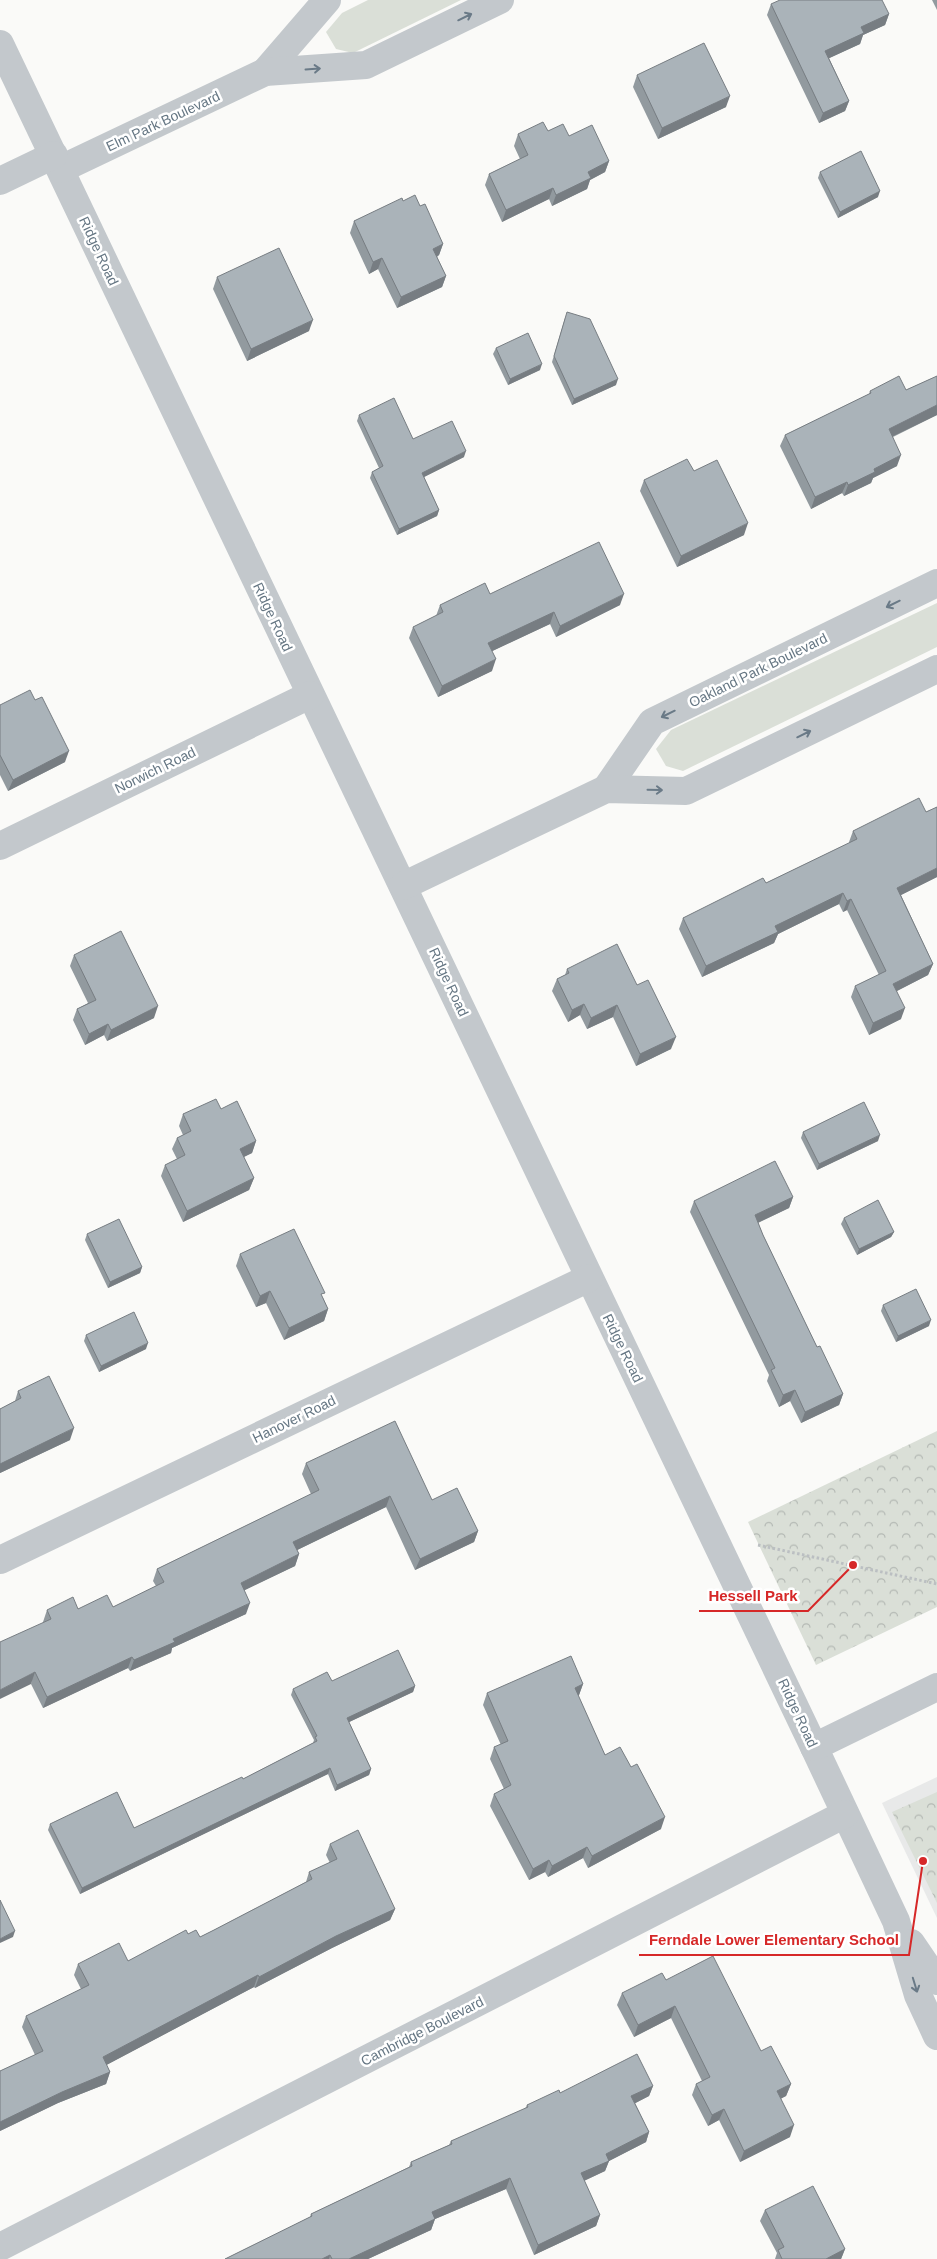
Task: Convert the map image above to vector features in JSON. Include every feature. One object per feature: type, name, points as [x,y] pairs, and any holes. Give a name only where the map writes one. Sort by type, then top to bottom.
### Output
[{"type":"street","name":"Elm Park Boulevard","points":[[265,72],[327,0]]},
{"type":"street","name":"Elm Park Boulevard","points":[[0,181],[58,162],[265,72],[366,65],[500,0]]},
{"type":"street","name":"Ridge Road","points":[[0,44],[58,162],[310,695],[404,886],[896,1921],[937,1981]]},
{"type":"street","name":"Oakland Park Boulevard","points":[[606,789],[652,722],[937,583]]},
{"type":"street","name":"Oakland Park Boulevard","points":[[404,886],[606,789],[686,791],[937,669]]},
{"type":"street","name":"Norwich Road","points":[[0,846],[310,695]]},
{"type":"street","name":"Hanover Road","points":[[0,1560],[589,1278]]},
{"type":"street","points":[[814,1746],[935,1692]]},
{"type":"street","name":"Cambridge Boulevard","points":[[0,2248],[845,1814]]},
{"type":"street","name":"Ridge Road","points":[[896,1921],[918,1995],[937,2036]]},
{"type":"path","points":[[758,1544],[937,1584]]},
{"type":"shaded area","points":[[937,1777],[937,1918],[882,1803]]},
{"type":"green space","points":[[368,0],[461,0],[353,53],[336,49],[326,32],[342,13]]},
{"type":"green space","points":[[937,603],[937,647],[683,771],[666,766],[656,749],[671,730]]},
{"type":"green space","points":[[937,1431],[937,1607],[816,1665],[748,1522]]},
{"type":"green space","points":[[937,1792],[937,1903],[892,1812]]},
{"type":"building","points":[[780,0],[882,0],[889,14],[861,27],[864,33],[825,51],[849,101],[823,113],[771,4]]},
{"type":"building","points":[[704,43],[730,96],[662,128],[637,75]]},
{"type":"building","points":[[543,122],[548,131],[563,124],[569,136],[592,125],[609,161],[588,172],[591,178],[556,195],[553,188],[506,210],[489,174],[528,155],[518,134]]},
{"type":"building","points":[[861,151],[880,191],[840,212],[820,172]]},
{"type":"building","points":[[415,195],[420,206],[425,204],[443,244],[433,249],[446,276],[401,297],[382,258],[373,262],[354,221],[402,198],[403,201]]},
{"type":"building","points":[[279,248],[313,320],[251,349],[217,277]]},
{"type":"building","points":[[567,312],[590,319],[618,379],[574,399],[554,356]]},
{"type":"building","points":[[528,333],[542,364],[510,379],[496,348]]},
{"type":"building","points":[[899,376],[906,390],[937,376],[937,405],[889,429],[901,455],[874,469],[875,472],[848,485],[847,482],[815,497],[785,435],[871,393],[870,391]]},
{"type":"building","points":[[394,398],[413,439],[452,421],[466,451],[422,473],[439,510],[399,529],[372,472],[383,466],[359,415]]},
{"type":"building","points":[[687,459],[694,471],[717,460],[748,523],[681,556],[644,480]]},
{"type":"building","points":[[599,542],[624,594],[560,626],[554,612],[488,643],[496,659],[442,686],[413,627],[443,612],[440,605],[485,583],[490,594]]},
{"type":"building","points":[[30,690],[35,700],[42,697],[69,751],[13,780],[0,755],[0,705]]},
{"type":"building","points":[[919,798],[926,812],[937,807],[937,868],[897,888],[933,964],[893,984],[905,1008],[873,1023],[855,986],[886,971],[851,899],[847,901],[843,893],[775,926],[778,932],[706,966],[683,918],[763,878],[766,883],[857,839],[853,831]]},
{"type":"building","points":[[121,931],[158,1006],[111,1030],[108,1024],[89,1034],[77,1009],[96,1000],[74,955]]},
{"type":"building","points":[[617,944],[637,985],[648,980],[676,1037],[640,1054],[617,1005],[591,1018],[584,1004],[572,1010],[557,979],[569,973],[567,969]]},
{"type":"building","points":[[216,1099],[221,1109],[237,1101],[256,1141],[240,1149],[254,1178],[187,1211],[165,1165],[185,1155],[177,1138],[191,1131],[183,1114]]},
{"type":"building","points":[[864,1102],[880,1135],[819,1164],[803,1132]]},
{"type":"building","points":[[775,1161],[793,1197],[755,1215],[817,1347],[820,1346],[843,1394],[805,1412],[795,1390],[783,1395],[771,1370],[775,1368],[694,1201]]},
{"type":"building","points":[[878,1200],[894,1232],[859,1249],[844,1218]]},
{"type":"building","points":[[119,1219],[142,1267],[110,1282],[87,1234]]},
{"type":"building","points":[[294,1229],[325,1293],[321,1294],[328,1309],[289,1328],[270,1291],[260,1296],[240,1254]]},
{"type":"building","points":[[916,1289],[931,1320],[898,1336],[883,1305]]},
{"type":"building","points":[[134,1312],[148,1343],[101,1366],[86,1335]]},
{"type":"building","points":[[49,1376],[74,1428],[0,1464],[0,1409],[21,1398],[18,1391]]},
{"type":"building","points":[[395,1421],[432,1500],[457,1488],[478,1531],[420,1559],[390,1496],[293,1542],[299,1554],[241,1583],[250,1603],[173,1639],[175,1642],[134,1660],[132,1657],[47,1697],[35,1672],[0,1690],[0,1642],[51,1619],[47,1610],[73,1597],[78,1609],[107,1595],[113,1607],[164,1582],[157,1569],[319,1490],[306,1463]]},
{"type":"building","points":[[398,1650],[415,1686],[347,1718],[371,1769],[337,1785],[330,1768],[82,1888],[50,1824],[117,1792],[134,1828],[242,1777],[243,1779],[317,1741],[315,1737],[317,1736],[293,1689],[327,1672],[332,1681]]},
{"type":"building","points":[[571,1656],[583,1684],[575,1688],[605,1755],[620,1747],[631,1767],[637,1764],[665,1817],[592,1856],[587,1847],[552,1866],[549,1860],[533,1869],[494,1794],[511,1785],[494,1747],[508,1741],[487,1693]]},
{"type":"building","points":[[358,1830],[395,1909],[336,1936],[259,1977],[258,1975],[103,2057],[110,2072],[62,2092],[0,2122],[0,2071],[43,2051],[26,2016],[89,1985],[78,1964],[119,1943],[128,1961],[186,1930],[188,1934],[196,1930],[200,1937],[312,1879],[309,1872],[337,1859],[330,1844]]},
{"type":"building","points":[[0,1900],[15,1931],[0,1939]]},
{"type":"building","points":[[713,1956],[761,2051],[771,2046],[791,2084],[777,2091],[794,2125],[744,2151],[724,2109],[712,2115],[696,2084],[710,2077],[675,2006],[638,2025],[622,1993],[662,1973],[666,1980]]},
{"type":"building","points":[[637,2054],[653,2086],[631,2096],[649,2132],[606,2154],[609,2161],[581,2173],[600,2215],[538,2245],[510,2178],[432,2212],[435,2219],[349,2259],[332,2259],[330,2255],[322,2259],[225,2259],[312,2216],[311,2214],[412,2166],[411,2162],[452,2144],[451,2141],[528,2107],[527,2105],[559,2090],[560,2093]]},
{"type":"building","points":[[813,2186],[845,2249],[826,2259],[782,2259],[778,2250],[784,2247],[765,2210]]},
{"type":"place","name":"Hessell Park","points":[[853,1565]]},
{"type":"place","name":"Ferndale Lower Elementary School","points":[[923,1861]]}]
